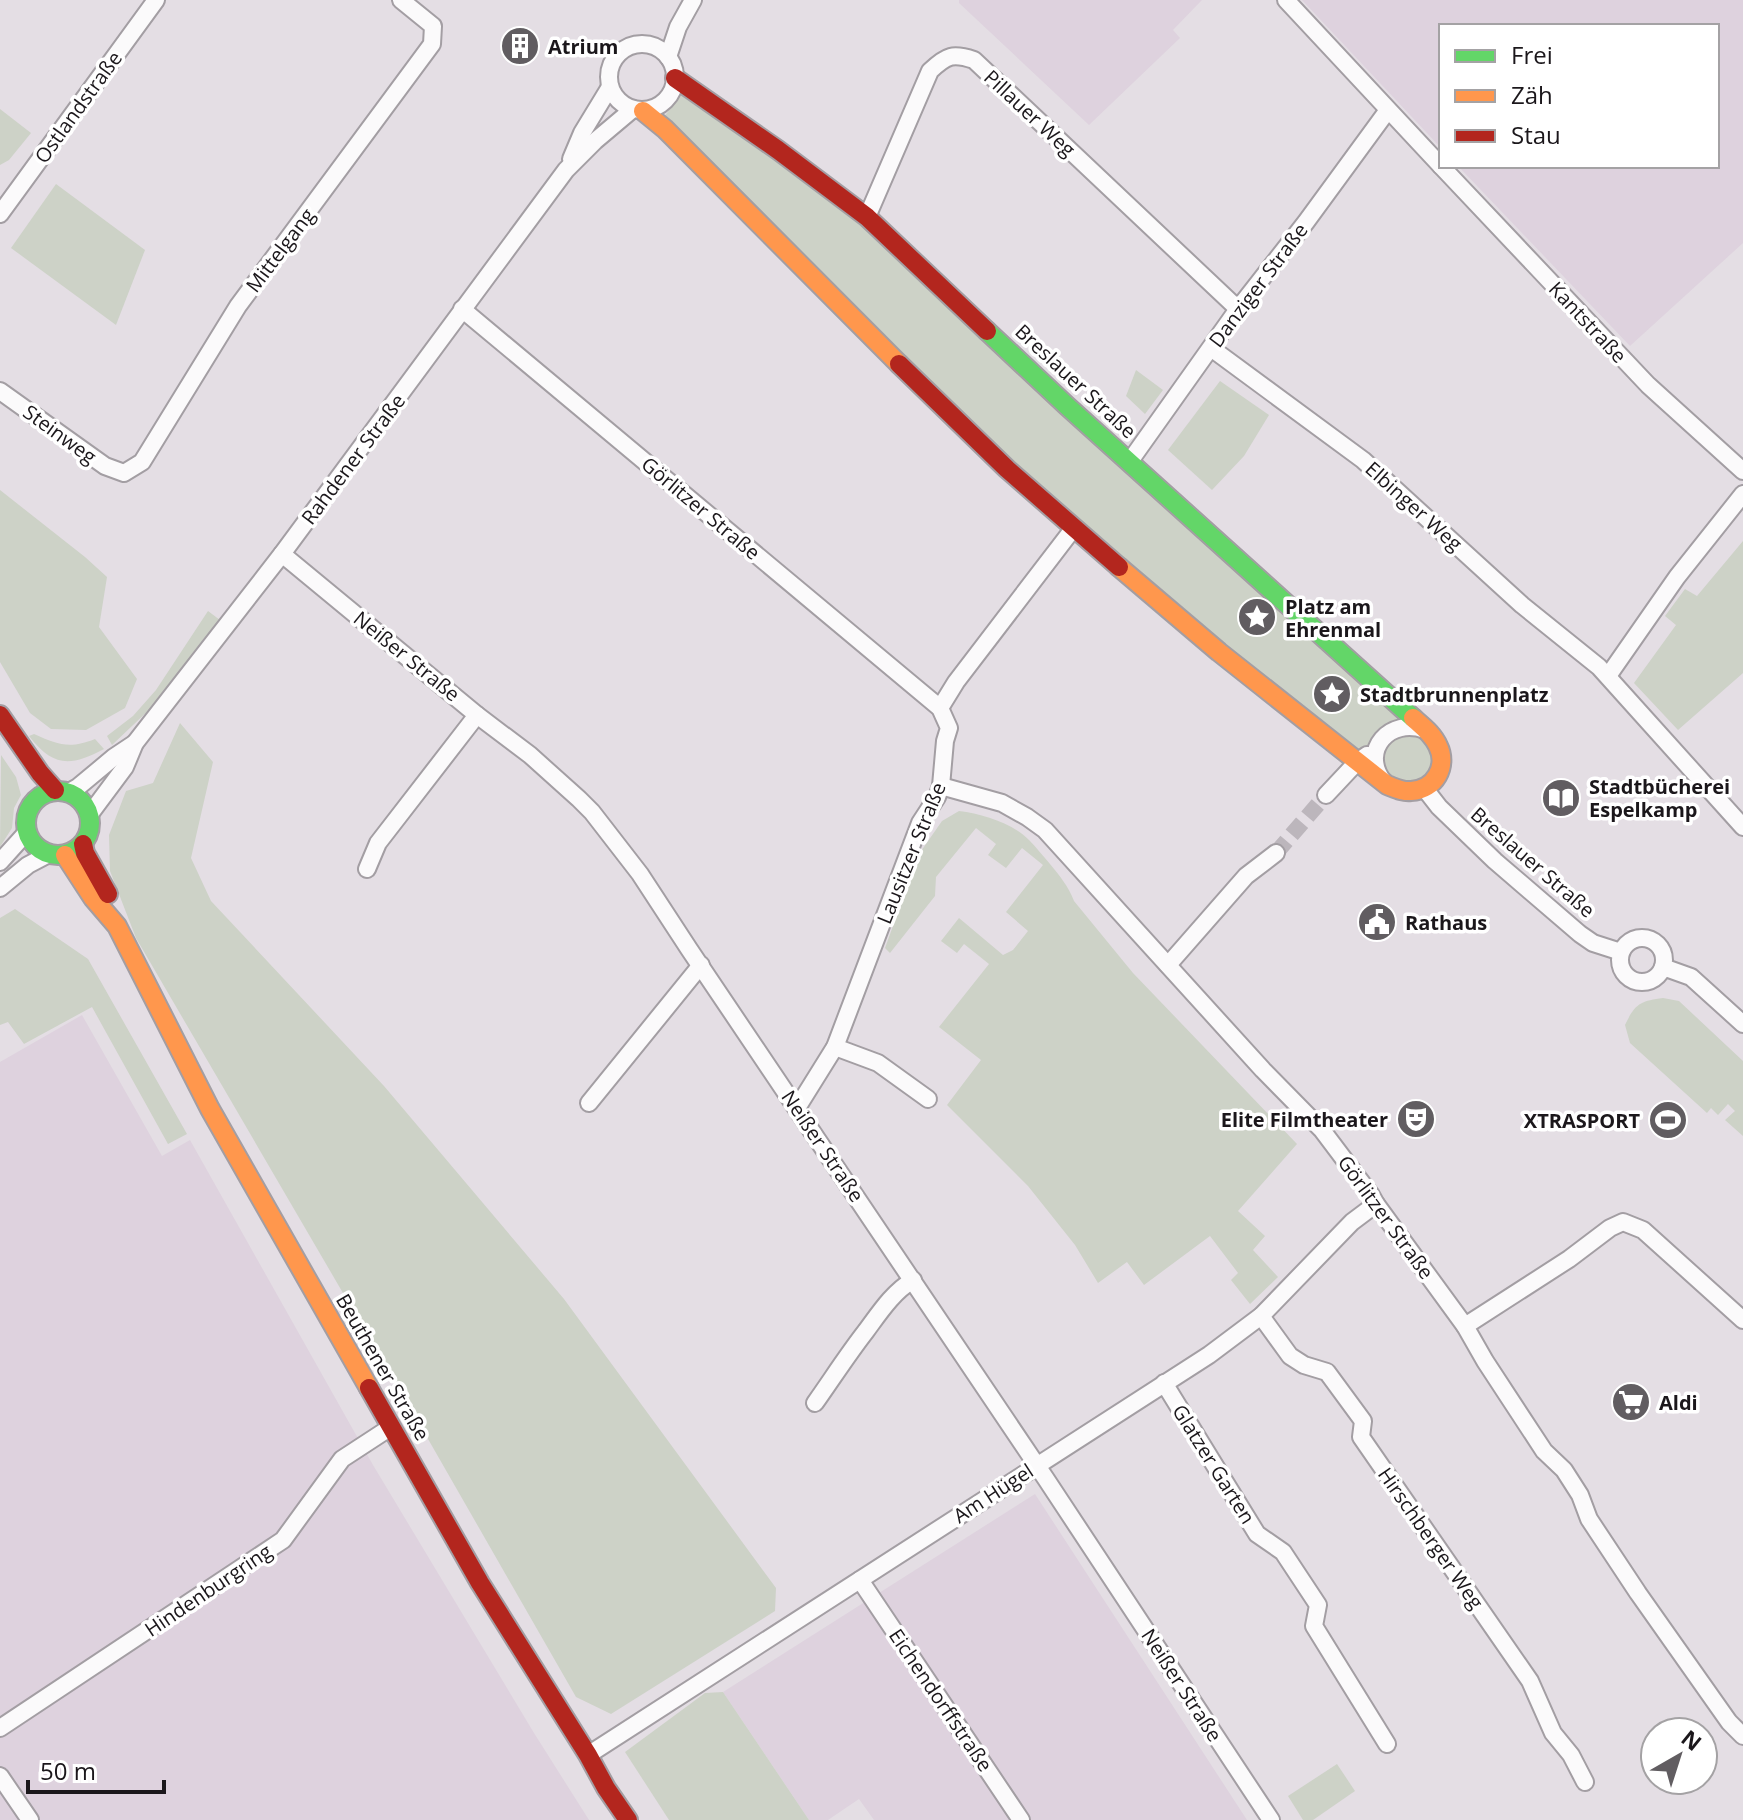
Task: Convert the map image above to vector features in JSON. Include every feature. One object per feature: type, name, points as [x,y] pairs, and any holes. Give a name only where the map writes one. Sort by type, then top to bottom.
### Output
[{"type":"street","name":"Ostlandstraße","points":[[0,214],[156,0]]},
{"type":"street","name":"Mittelgang","points":[[124,473],[142,462],[238,306],[432,44],[433,26],[401,0]]},
{"type":"street","points":[[668,57],[678,27],[693,0]]},
{"type":"street","name":"Kantstraße","points":[[1286,0],[1439,164]]},
{"type":"street","points":[[638,110],[655,108],[666,101],[673,90],[675,78],[674,67],[668,57],[648,45],[625,49],[611,65],[610,87],[615,96],[665,129],[875,341],[1073,529],[1219,652],[1357,762],[1387,785],[1406,793],[1416,793],[1433,783],[1442,765],[1440,747],[1433,736],[1413,726],[1391,731],[1383,738],[1375,758],[1376,768],[1387,785]]},
{"type":"street","name":"Pillauer Weg","points":[[867,217],[930,71],[944,58],[959,55],[974,60],[1238,309]]},
{"type":"street","name":"Breslauer Straße","points":[[675,78],[867,217],[1067,406],[1433,736]]},
{"type":"street","name":"Rahdener Straße","points":[[566,170],[582,133],[610,87]]},
{"type":"street","name":"Rahdener Straße","points":[[90,814],[125,767],[135,743],[282,554],[566,170],[595,141],[638,110]]},
{"type":"street","name":"Danziger Straße","points":[[1130,461],[1238,309],[1388,110]]},
{"type":"street","name":"Kantstraße","points":[[1443,168],[1648,385],[1743,471]]},
{"type":"street","name":"Görlitzer Straße","points":[[462,309],[940,708]]},
{"type":"street","name":"Elbinger Weg","points":[[1211,348],[1363,460],[1522,605],[1608,676],[1743,827]]},
{"type":"street","name":"Steinweg","points":[[0,391],[105,466],[124,473]]},
{"type":"street","points":[[1608,676],[1677,577],[1743,494]]},
{"type":"street","points":[[940,708],[956,682],[1073,529]]},
{"type":"street","name":"Neißer Straße","points":[[282,554],[530,755],[592,812],[640,874],[1271,1820]]},
{"type":"street","name":"Lausitzer Straße","points":[[797,1108],[835,1047],[920,823],[941,786],[949,728],[940,708]]},
{"type":"street","points":[[0,715],[40,776],[62,791],[78,797],[85,805],[91,825],[83,844],[74,851],[28,865],[0,888]]},
{"type":"street","points":[[367,869],[378,843],[477,715]]},
{"type":"street","points":[[0,736],[29,784],[34,801]]},
{"type":"street","name":"Rahdener Straße","points":[[62,791],[78,787],[135,743]]},
{"type":"street","points":[[1326,795],[1357,762],[1378,747]]},
{"type":"street","name":"Görlitzer Straße","points":[[941,786],[1002,803],[1045,830],[1322,1130],[1465,1326],[1544,1451],[1564,1470],[1580,1495],[1589,1519],[1638,1593],[1729,1722],[1743,1735]]},
{"type":"street","name":"Breslauer Straße","points":[[1425,789],[1439,807],[1495,861],[1580,934],[1593,943],[1621,952]]},
{"type":"street","points":[[57,854],[40,849],[32,842],[26,822],[34,801],[40,796],[62,791]]},
{"type":"street","points":[[0,862],[27,832]]},
{"type":"street","name":"Beuthener Straße","points":[[83,844],[113,903],[117,926]]},
{"type":"street","points":[[1168,965],[1246,876],[1276,853]]},
{"type":"street","name":"Beuthener Straße","points":[[57,854],[117,926],[210,1109],[480,1583],[628,1820]]},
{"type":"street","points":[[1643,937],[1650,939],[1661,947],[1665,960],[1663,967],[1646,982],[1631,979],[1621,968],[1621,952],[1629,941],[1643,937]]},
{"type":"street","points":[[589,1103],[701,965]]},
{"type":"street","points":[[1663,967],[1691,977],[1743,1024]]},
{"type":"street","points":[[835,1047],[878,1063],[928,1099]]},
{"type":"street","name":"Am Hügel","points":[[588,1755],[1209,1355],[1261,1316],[1352,1222],[1376,1204]]},
{"type":"street","points":[[1465,1326],[1623,1222],[1643,1230],[1743,1320]]},
{"type":"street","points":[[815,1403],[878,1314],[902,1287],[913,1280]]},
{"type":"street","name":"Hirschberger Weg","points":[[1261,1316],[1290,1356],[1304,1365],[1327,1372],[1363,1421],[1361,1437],[1530,1681],[1553,1733],[1571,1755],[1585,1782]]},
{"type":"street","name":"Glatzer Garten","points":[[1164,1383],[1257,1534],[1283,1552],[1318,1605],[1314,1626],[1387,1744]]},
{"type":"street","name":"Hindenburgring","points":[[0,1728],[283,1540],[342,1459],[391,1427]]},
{"type":"street","name":"Eichendorffstraße","points":[[860,1580],[1021,1820]]},
{"type":"street","points":[[0,1776],[30,1820]]},
{"type":"shaded area","points":[[959,0],[1202,0],[1173,30],[1180,38],[1089,125]]},
{"type":"shaded area","points":[[1302,0],[1743,0],[1743,243],[1630,346],[1460,168],[1719,168],[1719,24],[1439,24],[1439,146]]},
{"type":"shaded area","points":[[684,91],[857,216],[1397,711],[1436,755],[1429,778],[1402,784],[1221,642],[1030,481],[663,118]]},
{"type":"shaded area","points":[[0,109],[31,133],[9,160],[0,165]]},
{"type":"shaded area","points":[[56,184],[145,250],[116,325],[11,248]]},
{"type":"shaded area","points":[[1136,370],[1163,390],[1145,414],[1126,396]]},
{"type":"shaded area","points":[[1220,381],[1269,415],[1244,456],[1212,490],[1168,450]]},
{"type":"shaded area","points":[[0,490],[107,577],[99,627],[137,679],[125,708],[86,730],[51,729],[30,713],[0,662]]},
{"type":"shaded area","points":[[1743,541],[1743,673],[1678,730],[1634,683],[1676,625],[1665,616],[1685,589],[1697,596]]},
{"type":"shaded area","points":[[208,611],[220,620],[151,708],[112,745],[107,736],[133,716],[156,690]]},
{"type":"shaded area","points":[[180,723],[213,762],[191,858],[211,901],[384,1086],[564,1299],[776,1588],[775,1611],[611,1714],[576,1697],[136,938],[110,871],[109,835],[126,791],[153,783]]},
{"type":"shaded area","points":[[34,734],[64,744],[95,739],[104,749],[81,759],[63,761],[46,754],[29,736]]},
{"type":"shaded area","points":[[1,755],[16,777],[21,795],[14,808],[12,828],[0,847]]},
{"type":"shaded area","points":[[959,811],[997,820],[1029,840],[1133,973],[1297,1144],[1238,1211],[1265,1236],[1253,1250],[1278,1277],[1250,1304],[1231,1280],[1238,1273],[1210,1236],[1144,1285],[1127,1262],[1098,1283],[1075,1245],[1028,1186],[947,1105],[981,1060],[939,1027],[989,964],[964,944],[957,953],[941,941],[959,918],[1003,955],[1013,950],[1028,931],[1006,912],[1043,865],[1022,848],[1006,868],[988,855],[996,844],[976,828],[936,877],[935,896],[890,953],[885,948],[919,854],[942,821]]},
{"type":"shaded area","points":[[15,909],[88,959],[187,1134],[168,1144],[92,1007],[24,1044],[8,1022],[0,1025],[0,918]]},
{"type":"shaded area","points":[[1663,998],[1679,1001],[1743,1061],[1743,1136],[1725,1120],[1735,1111],[1728,1104],[1718,1115],[1711,1108],[1707,1113],[1630,1043],[1625,1025],[1632,1012],[1644,1002]]},
{"type":"shaded area","points":[[82,1015],[162,1156],[190,1140],[373,1465],[589,1820],[0,1820],[0,1062]]},
{"type":"shaded area","points":[[1035,1494],[1247,1820],[874,1820],[859,1799],[828,1820],[809,1820],[723,1692]]},
{"type":"shaded area","points":[[723,1692],[809,1820],[669,1820],[625,1752],[705,1693]]},
{"type":"shaded area","points":[[1337,1764],[1355,1791],[1313,1820],[1303,1820],[1288,1796]]},
{"type":"tunnel","points":[[1276,853],[1326,795]]},
{"type":"traffic: fast","points":[[987,331],[1413,718]]},
{"type":"traffic: fast","points":[[52,791],[64,791],[81,800],[88,811],[90,823],[88,835],[81,846],[64,855],[52,855],[40,850],[31,841],[26,829],[26,817],[31,805],[40,796],[52,791]]},
{"type":"traffic: slow","points":[[643,111],[665,129],[899,364]]},
{"type":"traffic: slow","points":[[1119,567],[1219,652],[1387,785],[1405,791],[1419,790],[1433,782],[1441,761],[1433,738],[1413,718]]},
{"type":"traffic: slow","points":[[65,855],[93,898],[117,926],[210,1109],[369,1388]]},
{"type":"traffic: jam","points":[[675,78],[867,217],[987,331]]},
{"type":"traffic: jam","points":[[899,364],[1007,469],[1119,567]]},
{"type":"traffic: jam","points":[[0,715],[55,790]]},
{"type":"traffic: jam","points":[[83,844],[108,894]]},
{"type":"traffic: jam","points":[[369,1388],[480,1583],[628,1820]]},
{"type":"place","name":"Atrium","points":[[520,46]]},
{"type":"place","name":"Platz am Ehrenmal","points":[[1257,617]]},
{"type":"place","name":"Stadtbrunnenplatz","points":[[1332,694]]},
{"type":"place","name":"Stadtbücherei Espelkamp","points":[[1561,798]]},
{"type":"place","name":"Rathaus","points":[[1377,922]]},
{"type":"place","name":"Elite Filmtheater","points":[[1416,1119]]},
{"type":"place","name":"XTRASPORT","points":[[1668,1120]]},
{"type":"place","name":"Aldi","points":[[1631,1402]]}]
